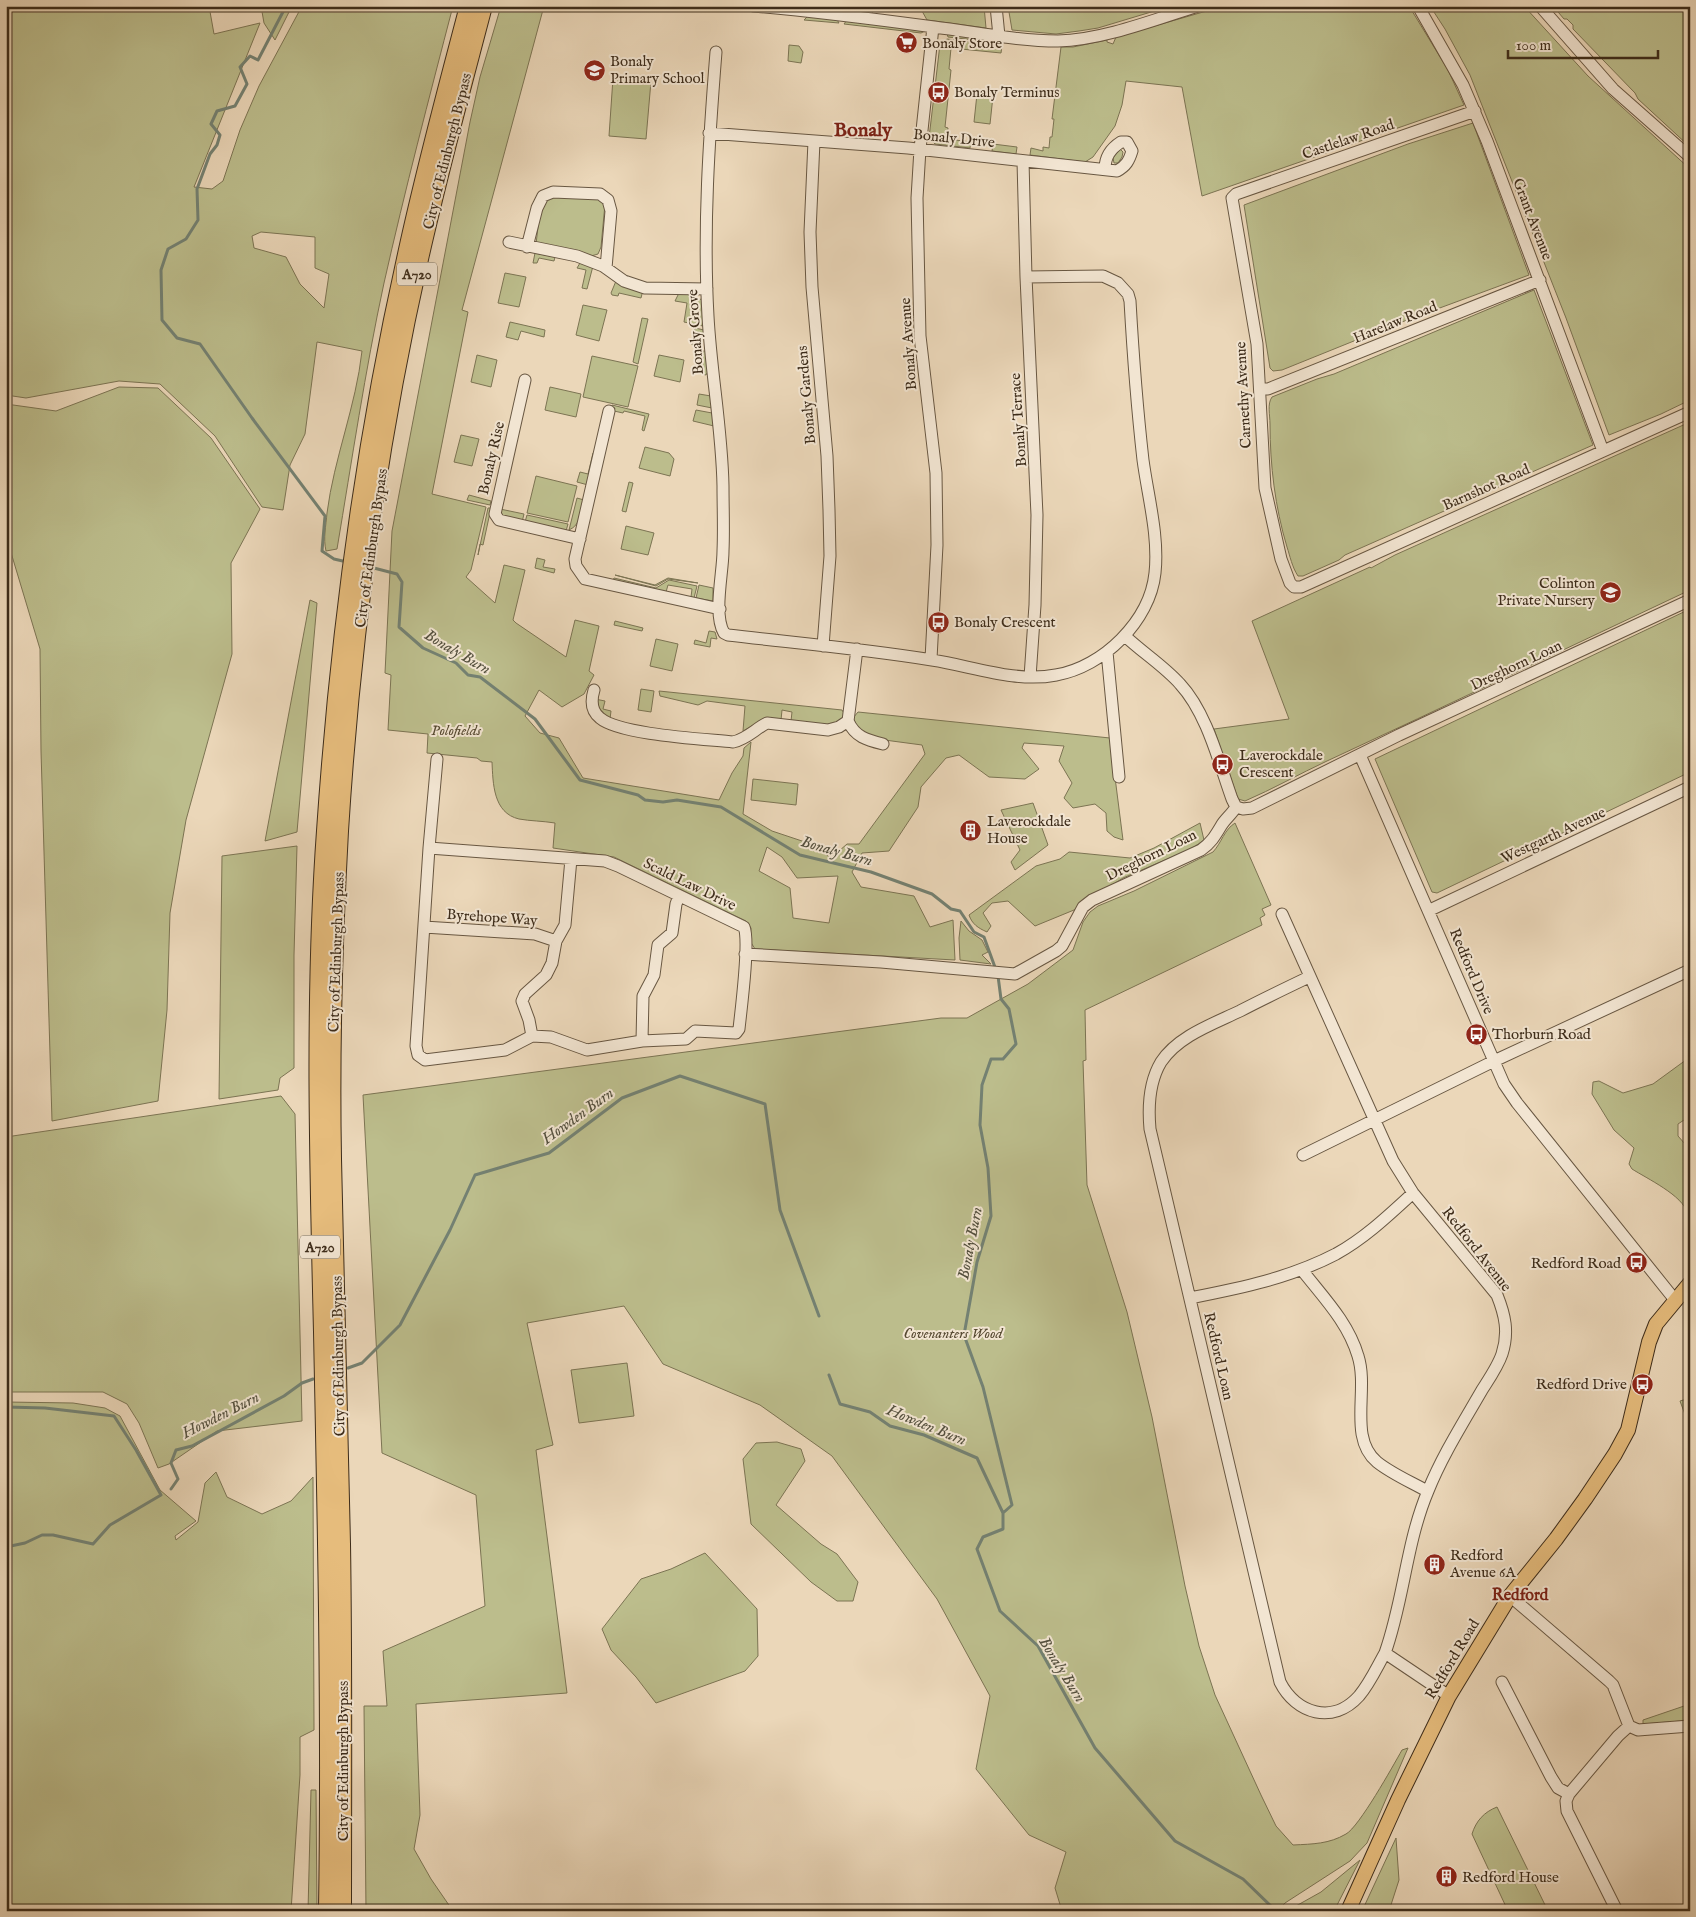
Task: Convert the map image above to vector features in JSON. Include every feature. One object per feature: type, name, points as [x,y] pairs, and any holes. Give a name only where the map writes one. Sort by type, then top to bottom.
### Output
[{"type":"highway","name":"City of Edinburgh Bypass","points":[[327,1911],[326,1549],[317,1081],[318,980],[324,833],[333,728],[362,543],[375,408],[404,259],[468,6]]},
{"type":"highway","name":"City of Edinburgh Bypass","points":[[362,543],[420,263],[453,121],[484,6]]},
{"type":"highway","name":"City of Edinburgh Bypass","points":[[343,1911],[342,1546],[333,1158],[334,999],[344,780],[356,586]]},
{"type":"main road","name":"Redford Road","points":[[1348,1911],[1398,1800],[1449,1696],[1510,1596],[1556,1539],[1615,1454],[1628,1430],[1649,1342],[1656,1324],[1690,1283]]},
{"type":"street","points":[[753,6],[999,36],[1058,41],[1082,38],[1126,28],[1198,6]]},
{"type":"street","points":[[996,6],[999,36]]},
{"type":"street","name":"Grant Avenue","points":[[1418,6],[1475,111],[1603,450]]},
{"type":"street","points":[[1540,6],[1613,89],[1690,157]]},
{"type":"street","name":"Bonaly Avenue","points":[[931,660],[937,545],[936,473],[920,336],[917,237],[920,149],[933,27]]},
{"type":"street","name":"Bonaly Grove","points":[[716,52],[709,133],[706,222],[709,330],[723,484],[723,552],[720,609]]},
{"type":"street","name":"Castlelaw Road","points":[[1232,198],[1236,194],[1475,111]]},
{"type":"street","name":"Bonaly Drive","points":[[709,133],[920,149],[1105,169]]},
{"type":"street","name":"Bonaly Gardens","points":[[814,141],[810,232],[812,287],[827,456],[829,510],[829,565],[823,646]]},
{"type":"street","name":"Bonaly Terrace","points":[[1023,161],[1026,277],[1037,515],[1035,605],[1030,677]]},
{"type":"street","points":[[527,247],[537,208],[543,196],[553,192],[600,194],[608,200],[611,211],[606,268]]},
{"type":"street","name":"Carnethy Avenue","points":[[1232,198],[1252,315],[1260,390],[1265,488],[1281,559],[1290,583],[1294,587]]},
{"type":"street","points":[[509,242],[577,256],[606,268],[624,281],[645,288],[707,289]]},
{"type":"street","points":[[609,411],[575,559],[579,573],[585,578],[720,609],[722,629],[728,635],[857,649],[1030,677],[1056,675],[1080,667],[1107,652],[1125,636],[1148,599],[1155,575],[1156,547],[1139,428],[1128,294],[1118,283],[1102,276],[1026,277]]},
{"type":"street","name":"Harelaw Road","points":[[1260,390],[1268,389],[1540,280]]},
{"type":"street","name":"Bonaly Rise","points":[[525,380],[495,514],[498,520],[580,539]]},
{"type":"street","name":"Barnshot Road","points":[[1294,587],[1301,587],[1690,412]]},
{"type":"street","name":"Dreghorn Loan","points":[[745,954],[881,962],[1015,974],[1056,951],[1068,938],[1076,918],[1083,907],[1092,900],[1201,850],[1210,843],[1236,807],[1252,808],[1360,754],[1690,600]]},
{"type":"street","points":[[1125,636],[1166,669],[1182,686],[1196,706],[1208,732],[1236,807]]},
{"type":"street","points":[[857,649],[848,721],[852,730],[858,736],[884,744]]},
{"type":"street","points":[[1107,652],[1122,764],[1119,777]]},
{"type":"street","points":[[594,690],[592,704],[600,718],[615,726],[656,734],[733,742],[742,740],[758,727],[767,723],[828,730],[839,727],[848,721]]},
{"type":"street","name":"Redford Drive","points":[[1360,754],[1430,910],[1504,1084],[1517,1103],[1675,1300]]},
{"type":"street","points":[[437,759],[416,1046],[418,1055],[425,1060],[434,1061],[504,1050],[532,1036],[529,1020],[522,1001],[525,994],[546,975],[552,963],[556,941],[565,925],[571,859]]},
{"type":"street","name":"Westgarth Avenue","points":[[1430,910],[1690,786]]},
{"type":"street","name":"Scald Law Drive","points":[[429,848],[605,861],[744,927],[745,954],[739,1029],[736,1033],[695,1031],[686,1039],[642,1041],[587,1050],[552,1037],[532,1036]]},
{"type":"street","points":[[642,1041],[643,996],[654,975],[658,945],[672,933],[679,896]]},
{"type":"street","name":"Redford Avenue","points":[[1282,914],[1393,1161],[1413,1193],[1496,1295],[1505,1314],[1507,1334],[1502,1355],[1427,1491],[1406,1561],[1394,1623],[1384,1653]]},
{"type":"street","name":"Byrehope Way","points":[[424,927],[535,934],[556,941]]},
{"type":"street","points":[[1303,1155],[1494,1062],[1690,970]]},
{"type":"street","name":"Redford Loan","points":[[1309,977],[1191,1035],[1170,1052],[1161,1062],[1156,1073],[1149,1101],[1150,1129],[1277,1672],[1285,1693],[1292,1701],[1308,1710],[1328,1713],[1342,1709],[1357,1698],[1364,1689],[1384,1653]]},
{"type":"street","points":[[1190,1298],[1264,1283],[1302,1270],[1337,1254],[1381,1222],[1413,1193]]},
{"type":"street","points":[[1302,1270],[1342,1320],[1349,1331],[1359,1357],[1362,1373],[1361,1431],[1366,1448],[1377,1462],[1427,1491]]},
{"type":"street","points":[[1510,1596],[1609,1681],[1613,1686],[1629,1726],[1638,1730],[1690,1726]]},
{"type":"street","points":[[1384,1653],[1449,1696]]},
{"type":"street","points":[[1503,1682],[1550,1777],[1558,1788],[1569,1794]]},
{"type":"street","points":[[1616,1911],[1567,1811],[1566,1801],[1569,1794],[1618,1736],[1629,1726]]},
{"type":"green space","points":[[6,6],[209,6],[214,34],[260,23],[194,187],[212,189],[223,181],[240,130],[259,86],[302,6],[453,6],[384,283],[337,549],[326,551],[327,513],[330,493],[355,392],[362,351],[317,342],[305,434],[290,465],[283,510],[262,507],[215,436],[160,384],[119,381],[26,398],[6,395]],"holes":[[[261,232],[315,237],[315,268],[329,274],[324,308],[300,284],[286,257],[254,248],[252,236]]]},
{"type":"green space","points":[[261,6],[292,6],[275,40],[264,23]]},
{"type":"green space","name":"Polofields","points":[[501,6],[544,6],[462,310],[468,312],[432,494],[486,507],[471,570],[466,577],[495,603],[504,565],[525,570],[513,620],[516,623],[566,657],[575,620],[599,626],[589,671],[594,675],[584,694],[562,707],[539,690],[525,716],[540,733],[559,738],[583,778],[719,800],[732,773],[743,756],[744,748],[751,742],[743,814],[772,831],[811,844],[831,858],[847,844],[859,844],[925,754],[922,745],[877,739],[860,732],[853,718],[858,712],[1110,738],[1123,840],[1114,837],[1107,831],[1106,813],[1095,804],[1073,808],[1064,798],[1072,783],[1059,761],[1064,746],[1024,743],[1022,748],[1039,769],[1025,779],[989,777],[959,755],[946,758],[921,787],[918,807],[889,851],[862,853],[852,872],[861,887],[914,896],[930,927],[953,920],[955,960],[755,949],[750,941],[751,928],[746,921],[614,857],[553,848],[555,823],[519,819],[510,816],[499,804],[494,788],[492,762],[481,761],[477,758],[427,753],[428,734],[388,730],[391,675],[385,673],[392,531],[480,77]],"holes":[[[767,847],[782,857],[797,878],[838,876],[829,923],[793,918],[790,888],[759,871]]]},
{"type":"green space","points":[[802,6],[837,6],[872,11],[874,16]]},
{"type":"green space","points":[[922,6],[984,6],[986,28],[927,20],[922,11]]},
{"type":"green space","points":[[1008,6],[1171,6],[1098,28],[1056,34],[1012,30]]},
{"type":"green space","points":[[1224,6],[1409,6],[1448,70],[1464,105],[1202,196],[1182,87],[1126,81],[1122,105],[1115,126],[1093,157],[1085,162],[1030,155],[1031,148],[1043,151],[1043,147],[1049,148],[1050,137],[1052,137],[1054,119],[1052,119],[1061,47],[1073,47],[1107,40],[1107,42],[1113,44],[1116,37]]},
{"type":"green space","points":[[1430,6],[1524,6],[1588,76],[1690,169],[1690,400],[1609,435],[1566,318],[1470,75]]},
{"type":"green space","points":[[1553,6],[1686,6],[1690,13],[1690,147],[1638,99],[1635,93],[1573,29],[1573,25],[1567,19],[1564,19]]},
{"type":"green space","points":[[809,15],[836,18],[839,23],[804,20]]},
{"type":"green space","points":[[847,20],[925,31],[921,33],[844,24]]},
{"type":"green space","points":[[946,31],[999,38],[1001,43],[948,37]]},
{"type":"green space","points":[[947,39],[1002,46],[1001,53],[951,48],[949,69],[951,70],[945,127],[948,128],[947,139],[971,142],[970,148],[935,144],[929,138],[940,44]]},
{"type":"green space","points":[[789,45],[799,46],[803,52],[801,63],[788,61]]},
{"type":"green space","points":[[613,78],[651,81],[646,139],[609,136]]},
{"type":"green space","points":[[977,94],[993,96],[990,124],[974,122]]},
{"type":"green space","points":[[1473,123],[1529,275],[1391,326],[1282,370],[1273,371],[1270,368],[1244,205],[1408,144]]},
{"type":"green space","points":[[993,144],[1017,147],[1016,154],[992,151]]},
{"type":"green space","points":[[1120,149],[1123,152],[1122,157],[1118,163],[1114,163],[1113,158]]},
{"type":"green space","points":[[550,196],[595,196],[605,204],[601,247],[598,254],[591,256],[536,244],[540,210]]},
{"type":"green space","points":[[535,253],[555,257],[554,261],[539,258],[537,263],[533,263]]},
{"type":"green space","points":[[580,263],[593,266],[587,289],[582,288],[586,270],[577,268]]},
{"type":"green space","points":[[505,273],[526,277],[519,307],[498,303]]},
{"type":"green space","points":[[616,281],[643,290],[641,298],[619,293],[618,296],[612,295],[611,293]]},
{"type":"green space","points":[[1534,290],[1593,445],[1345,555],[1339,560],[1303,576],[1298,576],[1291,562],[1279,517],[1274,486],[1269,410],[1272,397],[1334,374]]},
{"type":"green space","points":[[679,293],[688,293],[688,295],[702,300],[703,326],[684,322],[687,303],[675,301]]},
{"type":"green space","points":[[583,305],[607,310],[599,341],[576,335]]},
{"type":"green space","points":[[642,318],[648,319],[638,364],[633,362]]},
{"type":"green space","points":[[510,322],[545,330],[544,337],[521,331],[518,340],[506,337]]},
{"type":"green space","points":[[695,328],[704,330],[705,336],[700,335],[697,346],[692,345]]},
{"type":"green space","points":[[703,351],[706,351],[708,373],[706,375],[698,373]]},
{"type":"green space","points":[[477,355],[497,360],[491,387],[471,382]]},
{"type":"green space","points":[[659,355],[684,360],[680,382],[654,376]]},
{"type":"green space","points":[[592,356],[638,366],[628,407],[583,397]]},
{"type":"green space","points":[[119,387],[158,388],[211,438],[260,509],[231,563],[232,654],[186,820],[170,913],[167,1010],[158,1101],[52,1121],[41,751],[40,649],[6,536],[6,404],[56,411]]},
{"type":"green space","points":[[550,387],[581,394],[576,417],[545,410]]},
{"type":"green space","points":[[699,394],[711,396],[712,408],[697,405]]},
{"type":"green space","points":[[612,405],[649,414],[644,431],[642,430],[645,416],[624,411],[623,413],[614,411],[615,408],[611,407]]},
{"type":"green space","points":[[696,410],[712,413],[714,426],[693,421]]},
{"type":"green space","points":[[1690,422],[1690,590],[1245,801],[1238,799],[1214,729],[1289,719],[1252,621]]},
{"type":"green space","points":[[461,435],[479,439],[472,466],[454,462]]},
{"type":"green space","points":[[645,447],[669,453],[674,459],[670,476],[639,468]]},
{"type":"green space","points":[[593,453],[595,454],[588,485],[577,482],[580,472],[588,474]]},
{"type":"green space","points":[[536,476],[577,486],[568,522],[527,513]]},
{"type":"green space","points":[[629,482],[633,483],[626,512],[622,511]]},
{"type":"green space","points":[[469,495],[491,501],[490,505],[467,500]]},
{"type":"green space","points":[[577,498],[584,500],[581,513],[576,525],[569,530]]},
{"type":"green space","points":[[488,508],[491,508],[483,545],[480,544]]},
{"type":"green space","points":[[500,509],[524,514],[522,522],[502,516]]},
{"type":"green space","points":[[527,515],[568,524],[566,531],[525,522]]},
{"type":"green space","points":[[626,526],[654,533],[648,555],[621,549]]},
{"type":"green space","points":[[537,558],[545,560],[543,567],[555,569],[554,573],[535,568]]},
{"type":"green space","points":[[615,575],[655,585],[668,578],[698,583],[668,579],[656,586]]},
{"type":"green space","points":[[614,578],[656,588],[669,580],[697,586],[694,598],[691,597],[692,589],[668,585],[666,592],[613,580]]},
{"type":"green space","points":[[699,585],[713,588],[713,601],[696,598]]},
{"type":"green space","points":[[310,600],[317,603],[297,832],[265,841]]},
{"type":"green space","points":[[1690,609],[1690,772],[1437,893],[1432,892],[1375,759]]},
{"type":"green space","points":[[615,621],[643,628],[642,631],[614,625]]},
{"type":"green space","points":[[709,631],[715,632],[717,639],[711,638],[710,647],[694,644],[695,640],[706,643]]},
{"type":"green space","points":[[656,639],[678,644],[672,671],[650,666]]},
{"type":"green space","points":[[641,689],[654,691],[651,712],[638,710]]},
{"type":"green space","points":[[659,691],[842,710],[845,715],[835,723],[820,725],[791,721],[792,712],[782,710],[781,720],[764,719],[743,731],[745,706],[707,701],[698,705],[660,696]]},
{"type":"green space","points":[[595,699],[605,701],[603,709],[611,711],[610,719],[600,713]]},
{"type":"green space","points":[[753,779],[798,784],[796,805],[751,800]]},
{"type":"green space","points":[[1033,803],[1048,845],[1015,870],[1011,862],[1020,850],[1001,810]]},
{"type":"green space","points":[[1200,823],[1204,840],[1191,849],[1123,878],[1074,910],[1035,926],[1008,901],[992,903],[983,913],[991,926],[987,932],[976,925],[970,918],[969,915],[1036,866],[1060,859],[1069,852],[1130,858],[1154,848]]},
{"type":"green space","name":"Covenanters Wood","points":[[1235,823],[1271,905],[1262,909],[1265,915],[1260,918],[1262,925],[1085,1010],[1086,1060],[1083,1061],[1087,1185],[1127,1312],[1152,1417],[1185,1586],[1199,1646],[1215,1695],[1276,1826],[1293,1845],[1327,1842],[1346,1834],[1352,1829],[1367,1809],[1402,1750],[1408,1748],[1367,1843],[1350,1861],[1285,1903],[1278,1911],[1062,1911],[1055,1888],[1066,1852],[1029,1835],[976,1769],[990,1696],[937,1599],[832,1456],[760,1405],[663,1364],[624,1306],[527,1323],[553,1445],[536,1450],[567,1693],[416,1704],[420,1815],[414,1849],[431,1879],[453,1911],[366,1911],[364,1706],[387,1706],[383,1651],[485,1606],[476,1495],[382,1453],[363,1095],[941,1018],[967,1018],[1028,984],[1073,950],[1083,922],[1090,912],[1098,906],[1134,891],[1213,852],[1228,829]]},
{"type":"green space","points":[[297,846],[294,955],[294,1068],[280,1078],[278,1090],[219,1099],[222,856]]},
{"type":"green space","points":[[961,921],[969,931],[982,940],[988,952],[982,955],[991,964],[960,960],[959,938]]},
{"type":"green space","points":[[1690,1057],[1690,1118],[1678,1124],[1678,1136],[1685,1144],[1687,1156],[1690,1158],[1690,1215],[1672,1194],[1632,1169],[1629,1164],[1634,1148],[1614,1130],[1592,1094],[1593,1082],[1599,1081],[1623,1093],[1653,1084]]},
{"type":"green space","points":[[281,1096],[295,1114],[302,1421],[217,1431],[169,1464],[158,1468],[139,1423],[127,1404],[103,1392],[6,1391],[6,1137]]},
{"type":"green space","points":[[627,1363],[634,1416],[579,1423],[571,1370]]},
{"type":"green space","points":[[1690,1398],[1690,1428],[1680,1401]]},
{"type":"green space","points":[[6,1402],[73,1403],[105,1408],[120,1416],[160,1490],[196,1521],[175,1536],[176,1540],[198,1522],[205,1483],[216,1472],[227,1497],[262,1514],[291,1501],[313,1477],[314,1730],[300,1737],[300,1775],[291,1911],[6,1911]]},
{"type":"green space","points":[[777,1442],[801,1449],[805,1461],[776,1505],[821,1544],[837,1554],[858,1582],[853,1601],[837,1601],[811,1582],[751,1524],[743,1459],[756,1443]]},
{"type":"green space","points":[[705,1553],[757,1609],[758,1656],[745,1671],[656,1703],[636,1677],[611,1650],[602,1629],[641,1579],[671,1569]]},
{"type":"green space","points":[[1690,1704],[1690,1718],[1681,1721],[1643,1724],[1643,1720]]},
{"type":"green space","points":[[311,1790],[316,1790],[317,1911],[308,1911]]},
{"type":"green space","points":[[1497,1807],[1548,1911],[1508,1911],[1472,1834],[1481,1817]]},
{"type":"green space","points":[[1396,1838],[1399,1880],[1389,1911],[1362,1911]]},
{"type":"green space","points":[[1360,1860],[1334,1911],[1287,1911],[1321,1892]]},
{"type":"waterway","name":"Bonaly Burn","points":[[286,6],[258,60],[250,56],[240,67],[247,84],[235,106],[217,111],[211,124],[220,135],[217,145],[210,154],[197,189],[198,220],[186,239],[168,249],[161,270],[162,320],[177,338],[200,344],[325,516],[322,551],[334,559],[347,562]]},
{"type":"waterway","name":"Bonaly Burn","points":[[370,567],[397,574],[402,582],[399,627],[423,648],[456,663],[468,675],[480,677],[535,719],[580,780],[638,795],[645,800],[663,802],[677,800],[721,807],[800,855],[871,872],[932,894],[951,909],[960,911],[974,932],[984,937],[996,970]]},
{"type":"waterway","name":"Bonaly Burn","points":[[998,976],[1001,999],[1009,1009],[1016,1044],[1003,1059],[991,1059],[982,1085],[980,1125],[988,1168],[991,1216],[977,1262],[964,1335],[983,1387],[1012,1505],[1003,1513],[1003,1529],[983,1537],[977,1549],[1000,1611],[1038,1646],[1095,1748],[1175,1841],[1243,1879],[1276,1911]]},
{"type":"waterway","name":"Howden Burn","points":[[348,1368],[362,1363],[400,1325],[450,1230],[475,1175],[549,1153],[622,1098],[680,1076],[765,1104],[780,1210],[819,1316]]},
{"type":"waterway","name":"Howden Burn","points":[[829,1375],[840,1404],[870,1412],[890,1426],[924,1435],[977,1458],[1003,1513]]},
{"type":"waterway","name":"Howden Burn","points":[[171,1489],[178,1479],[171,1463],[176,1450],[192,1446],[284,1396],[302,1383],[313,1379]]},
{"type":"waterway","points":[[6,1407],[45,1408],[114,1416],[136,1450],[161,1495],[110,1525],[93,1544],[53,1535],[42,1535],[25,1543],[6,1547]]},
{"type":"place","name":"Bonaly Store","points":[[906,43]]},
{"type":"place","name":"Bonaly Primary School","points":[[594,70]]},
{"type":"place","name":"Bonaly Terminus","points":[[938,92]]},
{"type":"place","name":"Colinton Private Nursery","points":[[1611,592]]},
{"type":"place","name":"Bonaly Crescent","points":[[938,622]]},
{"type":"place","name":"Laverockdale Crescent","points":[[1223,764]]},
{"type":"place","name":"Laverockdale House","points":[[971,830]]},
{"type":"place","name":"Thorburn Road","points":[[1476,1034]]},
{"type":"place","name":"Redford Road","points":[[1637,1263]]},
{"type":"place","name":"Redford Drive","points":[[1643,1384]]},
{"type":"place","name":"Redford Avenue 6A","points":[[1434,1564]]},
{"type":"place","name":"Redford House","points":[[1446,1877]]},
{"type":"district","name":"Bonaly","points":[[863,129]]},
{"type":"district","name":"Redford","points":[[1520,1594]]}]
